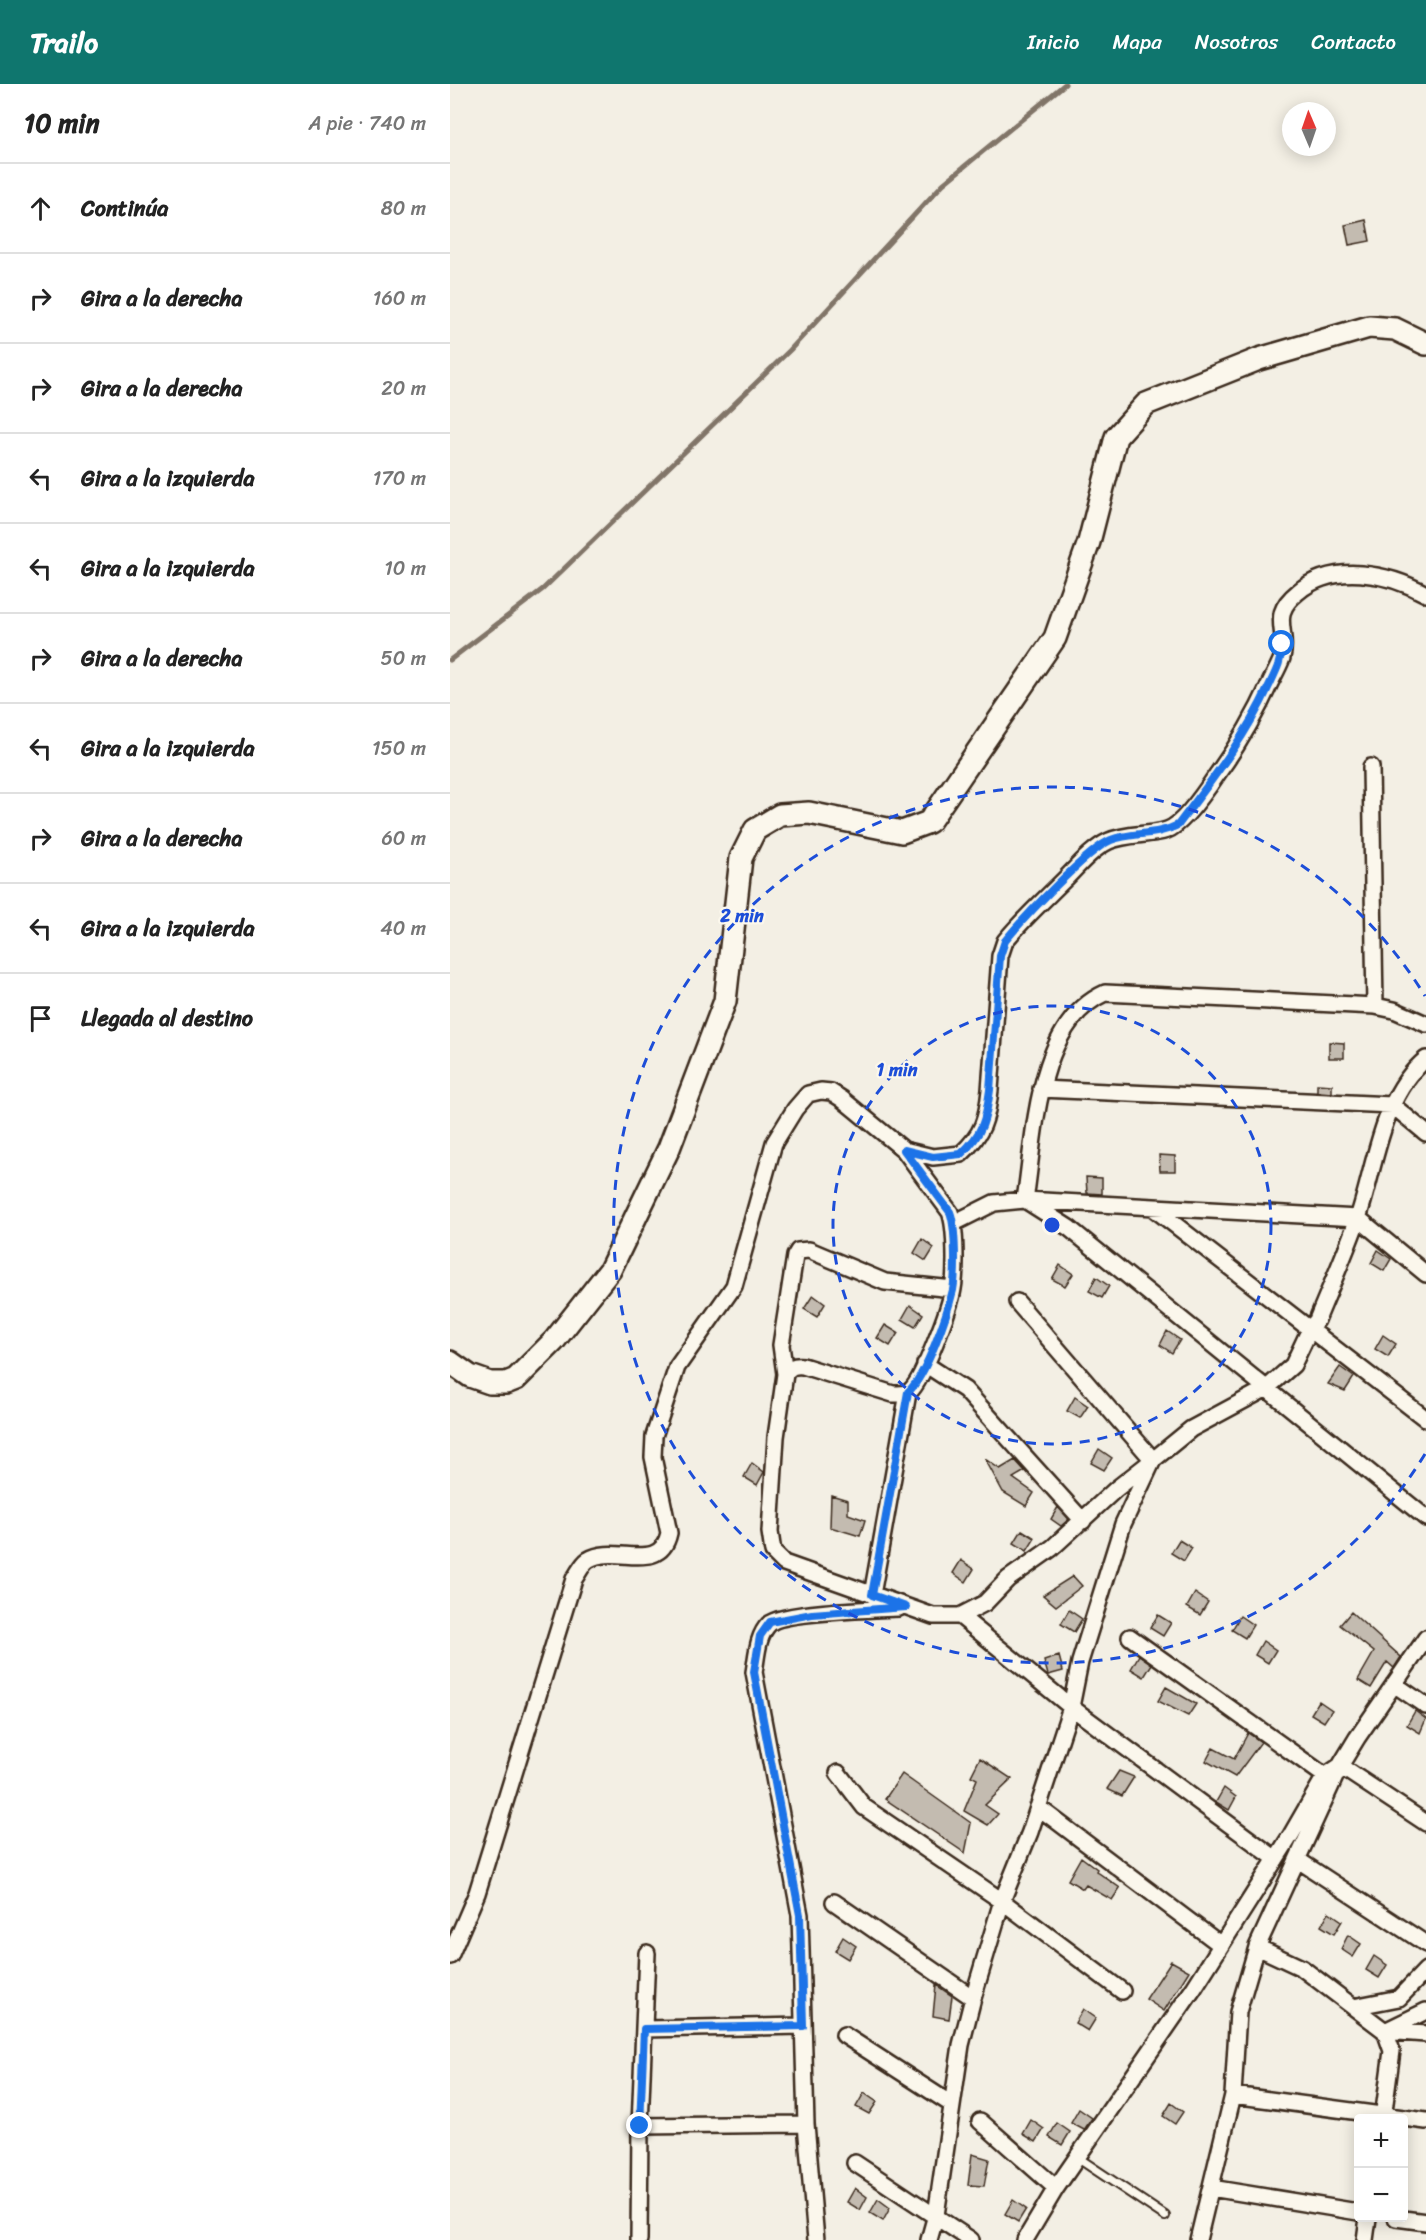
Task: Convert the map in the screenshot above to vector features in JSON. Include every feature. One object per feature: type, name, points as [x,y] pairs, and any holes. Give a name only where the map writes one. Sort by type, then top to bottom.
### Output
[{"type":"main road","points":[[450,1362],[470,1376],[490,1383],[506,1383],[516,1379],[554,1341],[610,1270],[669,1148],[725,1000],[741,858],[755,830],[780,815],[809,813],[902,832],[929,822],[1055,638],[1089,542],[1116,437],[1146,404],[1260,359],[1369,327],[1395,329],[1426,344]]},
{"type":"street","points":[[904,1150],[933,1157],[961,1154],[981,1132],[989,1101],[1000,956],[1005,941],[1090,854],[1108,841],[1168,830],[1178,825],[1218,773],[1257,712],[1282,658],[1280,617],[1284,605],[1298,591],[1318,578],[1339,574],[1358,573],[1391,580],[1426,594]]},
{"type":"street","points":[[1371,767],[1375,1006]]},
{"type":"street","points":[[1025,1200],[1041,1089],[1060,1035],[1076,1012],[1092,999],[1105,993],[1375,1006],[1394,1010],[1426,1024]]},
{"type":"street","points":[[953,1289],[885,1282],[809,1250],[798,1251],[795,1256],[781,1345],[785,1374],[776,1437],[770,1532],[773,1552],[784,1563],[933,1616],[960,1616],[985,1603],[1008,1579],[1052,1548],[1116,1489],[1191,1429],[1267,1388],[1293,1365],[1310,1329],[1317,1320],[1358,1218],[1392,1105],[1416,1067],[1426,1059]]},
{"type":"street","points":[[1041,1089],[1392,1105],[1426,1133]]},
{"type":"street","points":[[450,1956],[477,1893],[574,1579],[587,1560],[605,1554],[653,1555],[661,1552],[667,1543],[669,1533],[653,1457],[654,1436],[677,1367],[735,1286],[774,1143],[795,1109],[808,1094],[820,1091],[831,1092],[904,1150],[950,1212],[954,1223],[953,1289],[935,1344],[915,1386],[908,1392],[893,1394],[796,1365],[785,1374]]},
{"type":"street","points":[[954,1223],[994,1203],[1025,1200],[1358,1218],[1426,1274]]},
{"type":"street","points":[[1025,1200],[1069,1228],[1426,1518]]},
{"type":"street","points":[[1152,1207],[1426,1419]]},
{"type":"street","points":[[1017,1302],[1153,1460]]},
{"type":"street","points":[[925,1364],[965,1390],[1083,1521]]},
{"type":"street","points":[[872,1595],[908,1392]]},
{"type":"street","points":[[929,2240],[936,2215],[961,2045],[973,1998],[1002,1901],[1030,1832],[1071,1707],[1080,1662],[1123,1524],[1153,1460]]},
{"type":"street","points":[[816,2240],[806,2124],[800,1915],[754,1672],[760,1636],[770,1622],[785,1618],[906,1607]]},
{"type":"street","points":[[960,1616],[1071,1707],[1276,1859]]},
{"type":"street","points":[[1130,1637],[1325,1776]]},
{"type":"street","points":[[1198,2240],[1233,2095],[1238,2012],[1257,1947],[1340,1766],[1426,1638]]},
{"type":"street","points":[[1394,1684],[1426,1706]]},
{"type":"street","points":[[1025,2240],[1056,2188],[1221,1945],[1325,1776],[1340,1766]]},
{"type":"street","points":[[1340,1766],[1426,1823]]},
{"type":"street","points":[[838,1773],[864,1807],[1002,1901],[1122,1991]]},
{"type":"street","points":[[1038,1807],[1221,1945]]},
{"type":"street","points":[[1298,1860],[1426,1944]]},
{"type":"street","points":[[834,1902],[973,1998]]},
{"type":"street","points":[[1257,1947],[1302,1968],[1385,2031],[1426,2034]]},
{"type":"street","points":[[639,2240],[640,2126],[647,1953]]},
{"type":"street","points":[[1353,2007],[1400,1998],[1426,1970]]},
{"type":"street","points":[[1385,2031],[1426,2011]]},
{"type":"street","points":[[644,2029],[803,2026]]},
{"type":"street","points":[[1383,2114],[1392,2051],[1385,2031]]},
{"type":"street","points":[[844,2035],[951,2104]]},
{"type":"street","points":[[1233,2095],[1369,2114]]},
{"type":"street","points":[[1408,2119],[1426,2121]]},
{"type":"street","points":[[980,2121],[1056,2188]]},
{"type":"street","points":[[640,2126],[806,2124]]},
{"type":"street","points":[[855,2163],[971,2240]]},
{"type":"street","points":[[1211,2188],[1354,2210]]},
{"type":"street","points":[[1408,2219],[1426,2222]]},
{"type":"street","points":[[1365,2240],[1367,2222]]},
{"type":"lane","points":[[1078,2158],[1165,2216]]},
{"type":"building","points":[[1366,220],[1370,241],[1349,245],[1345,225]]},
{"type":"building","points":[[1329,1042],[1344,1043],[1344,1058],[1329,1058]]},
{"type":"building","points":[[1317,1084],[1332,1085],[1332,1093],[1317,1092]]},
{"type":"building","points":[[1159,1155],[1175,1156],[1175,1171],[1160,1171]]},
{"type":"building","points":[[1086,1177],[1102,1178],[1102,1194],[1087,1193]]},
{"type":"building","points":[[922,1239],[934,1248],[926,1261],[914,1253]]},
{"type":"building","points":[[1378,1250],[1391,1259],[1384,1271],[1371,1263]]},
{"type":"building","points":[[1060,1265],[1073,1274],[1065,1286],[1052,1279]]},
{"type":"building","points":[[1096,1277],[1109,1286],[1102,1298],[1089,1291]]},
{"type":"building","points":[[813,1295],[825,1304],[817,1317],[804,1309]]},
{"type":"building","points":[[910,1305],[923,1314],[915,1327],[902,1319]]},
{"type":"building","points":[[885,1325],[898,1333],[890,1346],[877,1338]]},
{"type":"building","points":[[1167,1331],[1180,1340],[1172,1353],[1160,1345]]},
{"type":"building","points":[[1383,1335],[1396,1344],[1388,1357],[1375,1349]]},
{"type":"building","points":[[1340,1367],[1354,1377],[1345,1391],[1328,1384]]},
{"type":"building","points":[[1075,1397],[1088,1406],[1080,1418],[1067,1411]]},
{"type":"building","points":[[1099,1449],[1112,1458],[1104,1470],[1091,1463]]},
{"type":"building","points":[[985,1459],[1000,1469],[1015,1460],[1025,1471],[1013,1478],[1034,1493],[1026,1506],[1003,1492]]},
{"type":"building","points":[[752,1463],[764,1472],[757,1485],[744,1477]]},
{"type":"building","points":[[831,1495],[848,1500],[848,1514],[865,1520],[860,1536],[830,1527]]},
{"type":"building","points":[[1058,1507],[1069,1519],[1061,1526],[1051,1519]]},
{"type":"building","points":[[1022,1530],[1035,1538],[1027,1551],[1014,1543]]},
{"type":"building","points":[[1179,1540],[1192,1548],[1184,1561],[1171,1553]]},
{"type":"building","points":[[961,1560],[974,1569],[966,1582],[953,1573]]},
{"type":"building","points":[[1073,1576],[1082,1586],[1056,1606],[1043,1595]]},
{"type":"building","points":[[1195,1593],[1208,1602],[1200,1615],[1187,1607]]},
{"type":"building","points":[[1069,1610],[1082,1619],[1074,1632],[1061,1624]]},
{"type":"building","points":[[1351,1612],[1401,1657],[1394,1668],[1387,1662],[1371,1688],[1358,1680],[1374,1652],[1340,1625]]},
{"type":"building","points":[[1158,1615],[1171,1623],[1163,1636],[1150,1628]]},
{"type":"building","points":[[1240,1616],[1253,1625],[1245,1638],[1232,1630]]},
{"type":"building","points":[[1263,1641],[1276,1650],[1268,1663],[1255,1655]]},
{"type":"building","points":[[1139,1655],[1152,1664],[1144,1677],[1131,1669]]},
{"type":"building","points":[[1059,1656],[1063,1671],[1048,1675],[1044,1661]]},
{"type":"building","points":[[1166,1687],[1196,1704],[1188,1716],[1158,1701]]},
{"type":"building","points":[[1319,1701],[1332,1710],[1324,1722],[1311,1714]]},
{"type":"building","points":[[1415,1711],[1426,1719],[1420,1733],[1407,1725]]},
{"type":"building","points":[[1248,1733],[1261,1742],[1235,1777],[1206,1761],[1213,1748],[1234,1759]]},
{"type":"building","points":[[980,1758],[1012,1779],[985,1805],[998,1814],[988,1825],[964,1811],[977,1779],[971,1776]]},
{"type":"building","points":[[1119,1771],[1134,1777],[1122,1796],[1107,1789]]},
{"type":"building","points":[[902,1774],[971,1823],[965,1853],[885,1799]]},
{"type":"building","points":[[1224,1788],[1236,1797],[1229,1810],[1216,1802]]},
{"type":"building","points":[[1081,1857],[1120,1888],[1112,1900],[1086,1885],[1083,1889],[1068,1880]]},
{"type":"building","points":[[1329,1912],[1342,1921],[1334,1934],[1321,1926]]},
{"type":"building","points":[[1348,1935],[1361,1944],[1353,1957],[1341,1949]]},
{"type":"building","points":[[843,1937],[856,1946],[848,1959],[835,1951]]},
{"type":"building","points":[[1374,1956],[1387,1965],[1379,1978],[1366,1970]]},
{"type":"building","points":[[1171,1961],[1189,1971],[1164,2011],[1146,1999]]},
{"type":"building","points":[[936,1985],[952,1996],[949,2019],[933,2016]]},
{"type":"building","points":[[1083,2009],[1096,2018],[1088,2031],[1075,2023]]},
{"type":"building","points":[[864,2093],[877,2102],[869,2114],[856,2107]]},
{"type":"building","points":[[1171,2103],[1183,2112],[1175,2124],[1163,2116]]},
{"type":"building","points":[[1079,2109],[1092,2118],[1084,2130],[1071,2123]]},
{"type":"building","points":[[1031,2120],[1044,2129],[1036,2142],[1023,2134]]},
{"type":"building","points":[[1057,2123],[1070,2132],[1062,2145],[1049,2137]]},
{"type":"building","points":[[972,2154],[989,2159],[984,2186],[968,2185]]},
{"type":"building","points":[[855,2188],[867,2197],[860,2210],[847,2202]]},
{"type":"building","points":[[878,2199],[890,2208],[883,2221],[870,2213]]},
{"type":"building","points":[[1013,2200],[1026,2209],[1018,2222],[1005,2214]]},
{"type":"waterway","points":[[450,660],[543,589],[790,350],[943,184],[1065,84]]},
{"type":"route","points":[[640,2126],[644,2029],[803,2026],[800,1915],[754,1672],[760,1636],[770,1622],[812,1614],[906,1607],[872,1595],[908,1392],[915,1386],[935,1344],[953,1289],[954,1223],[950,1212],[904,1150],[933,1157],[961,1154],[981,1132],[990,1090],[1000,956],[1005,941],[1090,854],[1108,841],[1168,830],[1178,825],[1218,773],[1257,712],[1282,658],[1282,644]]}]
